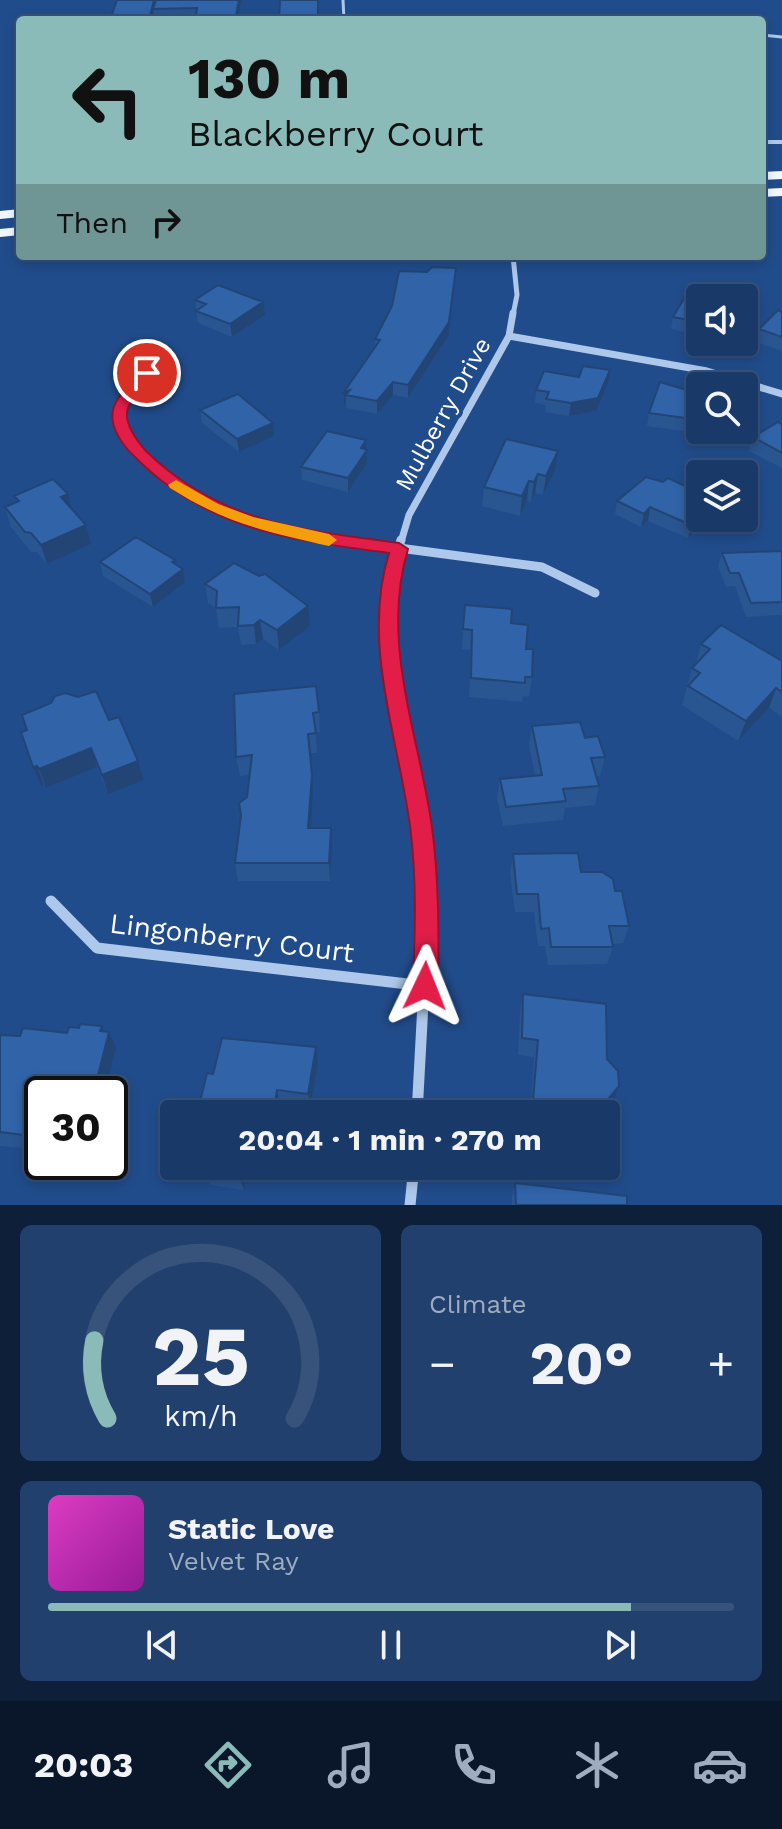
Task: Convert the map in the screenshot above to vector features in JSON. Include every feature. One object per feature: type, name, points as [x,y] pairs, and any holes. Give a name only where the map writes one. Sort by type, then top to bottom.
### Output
[{"type":"street","points":[[509,336],[517,295],[513,260]]},
{"type":"street","name":"Mulberry Drive","points":[[418,1100],[429,893],[420,824],[394,685],[388,624],[389,581],[409,515],[509,336],[707,371],[782,394]]},
{"type":"street","points":[[147,373],[121,407],[120,418],[129,443],[159,472],[212,507],[248,522],[295,534],[542,567],[595,593]]},
{"type":"street","name":"Lingonberry Court","points":[[51,901],[97,948],[425,986]]},
{"type":"street","points":[[410,1205],[413,1180]]},
{"type":"building","points":[[117,0],[154,0],[150,16],[111,16]]},
{"type":"building","points":[[156,0],[239,0],[236,16],[196,16],[197,8],[153,9]]},
{"type":"building","points":[[280,0],[318,0],[318,16],[279,16]]},
{"type":"building","points":[[432,267],[456,268],[449,322],[408,385],[393,382],[377,401],[346,395],[350,390],[344,392],[380,340],[375,339],[392,306],[399,271],[427,272]]},
{"type":"building","points":[[218,285],[263,302],[230,324],[196,311],[206,304],[195,300]]},
{"type":"building","points":[[686,295],[686,320],[673,317]]},
{"type":"building","points":[[778,310],[782,312],[782,337],[759,329]]},
{"type":"building","points":[[583,366],[610,370],[598,398],[571,403],[546,399],[549,392],[536,390],[544,371],[579,377]]},
{"type":"building","points":[[660,382],[686,390],[686,418],[649,413]]},
{"type":"building","points":[[238,394],[273,423],[237,439],[200,410]]},
{"type":"building","points":[[778,422],[782,424],[782,453],[758,440],[758,434]]},
{"type":"building","points":[[327,431],[366,440],[361,448],[367,450],[348,478],[301,467]]},
{"type":"building","points":[[506,439],[558,451],[546,476],[538,474],[534,482],[529,481],[522,496],[484,487]]},
{"type":"building","points":[[646,477],[663,482],[668,478],[686,486],[686,523],[650,507],[644,514],[617,501]]},
{"type":"building","points":[[53,479],[68,494],[61,497],[86,525],[41,545],[31,533],[25,532],[5,507],[19,501],[14,496]]},
{"type":"building","points":[[136,537],[175,560],[172,562],[183,569],[150,594],[100,562]]},
{"type":"building","points":[[782,551],[782,602],[751,603],[739,573],[730,573],[722,553]]},
{"type":"building","points":[[234,563],[259,576],[265,574],[308,606],[277,630],[260,620],[254,625],[238,626],[239,607],[216,608],[217,591],[205,584]]},
{"type":"building","points":[[465,605],[512,609],[511,623],[528,625],[526,649],[533,649],[532,677],[525,677],[525,683],[471,678],[472,630],[463,629]]},
{"type":"building","points":[[721,625],[782,661],[782,692],[776,688],[746,721],[688,686],[700,673],[692,668],[710,649],[701,644]]},
{"type":"building","points":[[316,686],[319,712],[313,713],[316,733],[308,734],[312,775],[308,828],[331,828],[329,863],[235,863],[241,815],[239,803],[247,797],[252,755],[236,757],[234,694]]},
{"type":"building","points":[[96,691],[109,720],[119,717],[138,761],[102,775],[91,748],[39,769],[33,767],[21,732],[27,730],[22,715],[51,703],[55,696],[65,693],[78,697]]},
{"type":"building","points":[[580,722],[585,738],[598,736],[605,757],[591,758],[599,786],[563,789],[566,801],[506,807],[500,779],[542,775],[532,726]]},
{"type":"building","points":[[578,853],[581,872],[602,872],[613,879],[615,891],[622,891],[629,926],[609,926],[613,947],[551,947],[549,928],[541,929],[538,894],[517,894],[513,854]]},
{"type":"building","points":[[523,994],[606,1004],[607,1059],[618,1071],[619,1086],[609,1100],[533,1100],[538,1040],[522,1038]]},
{"type":"building","points":[[80,1024],[102,1026],[100,1031],[109,1032],[98,1076],[24,1076],[24,1135],[0,1132],[0,1035],[20,1036],[23,1028],[67,1033],[69,1027],[79,1028]]},
{"type":"building","points":[[222,1038],[316,1047],[308,1094],[277,1090],[275,1100],[200,1100],[207,1073],[213,1074]]},
{"type":"building","points":[[515,1183],[627,1196],[627,1205],[516,1205]]},
{"type":"slow traffic","points":[[176,485],[212,507],[248,522],[329,540]]},
{"type":"route","points":[[147,373],[121,407],[120,418],[129,443],[184,491],[248,522],[295,534],[399,549],[389,581],[388,624],[394,685],[420,824],[429,893],[425,986]]}]
